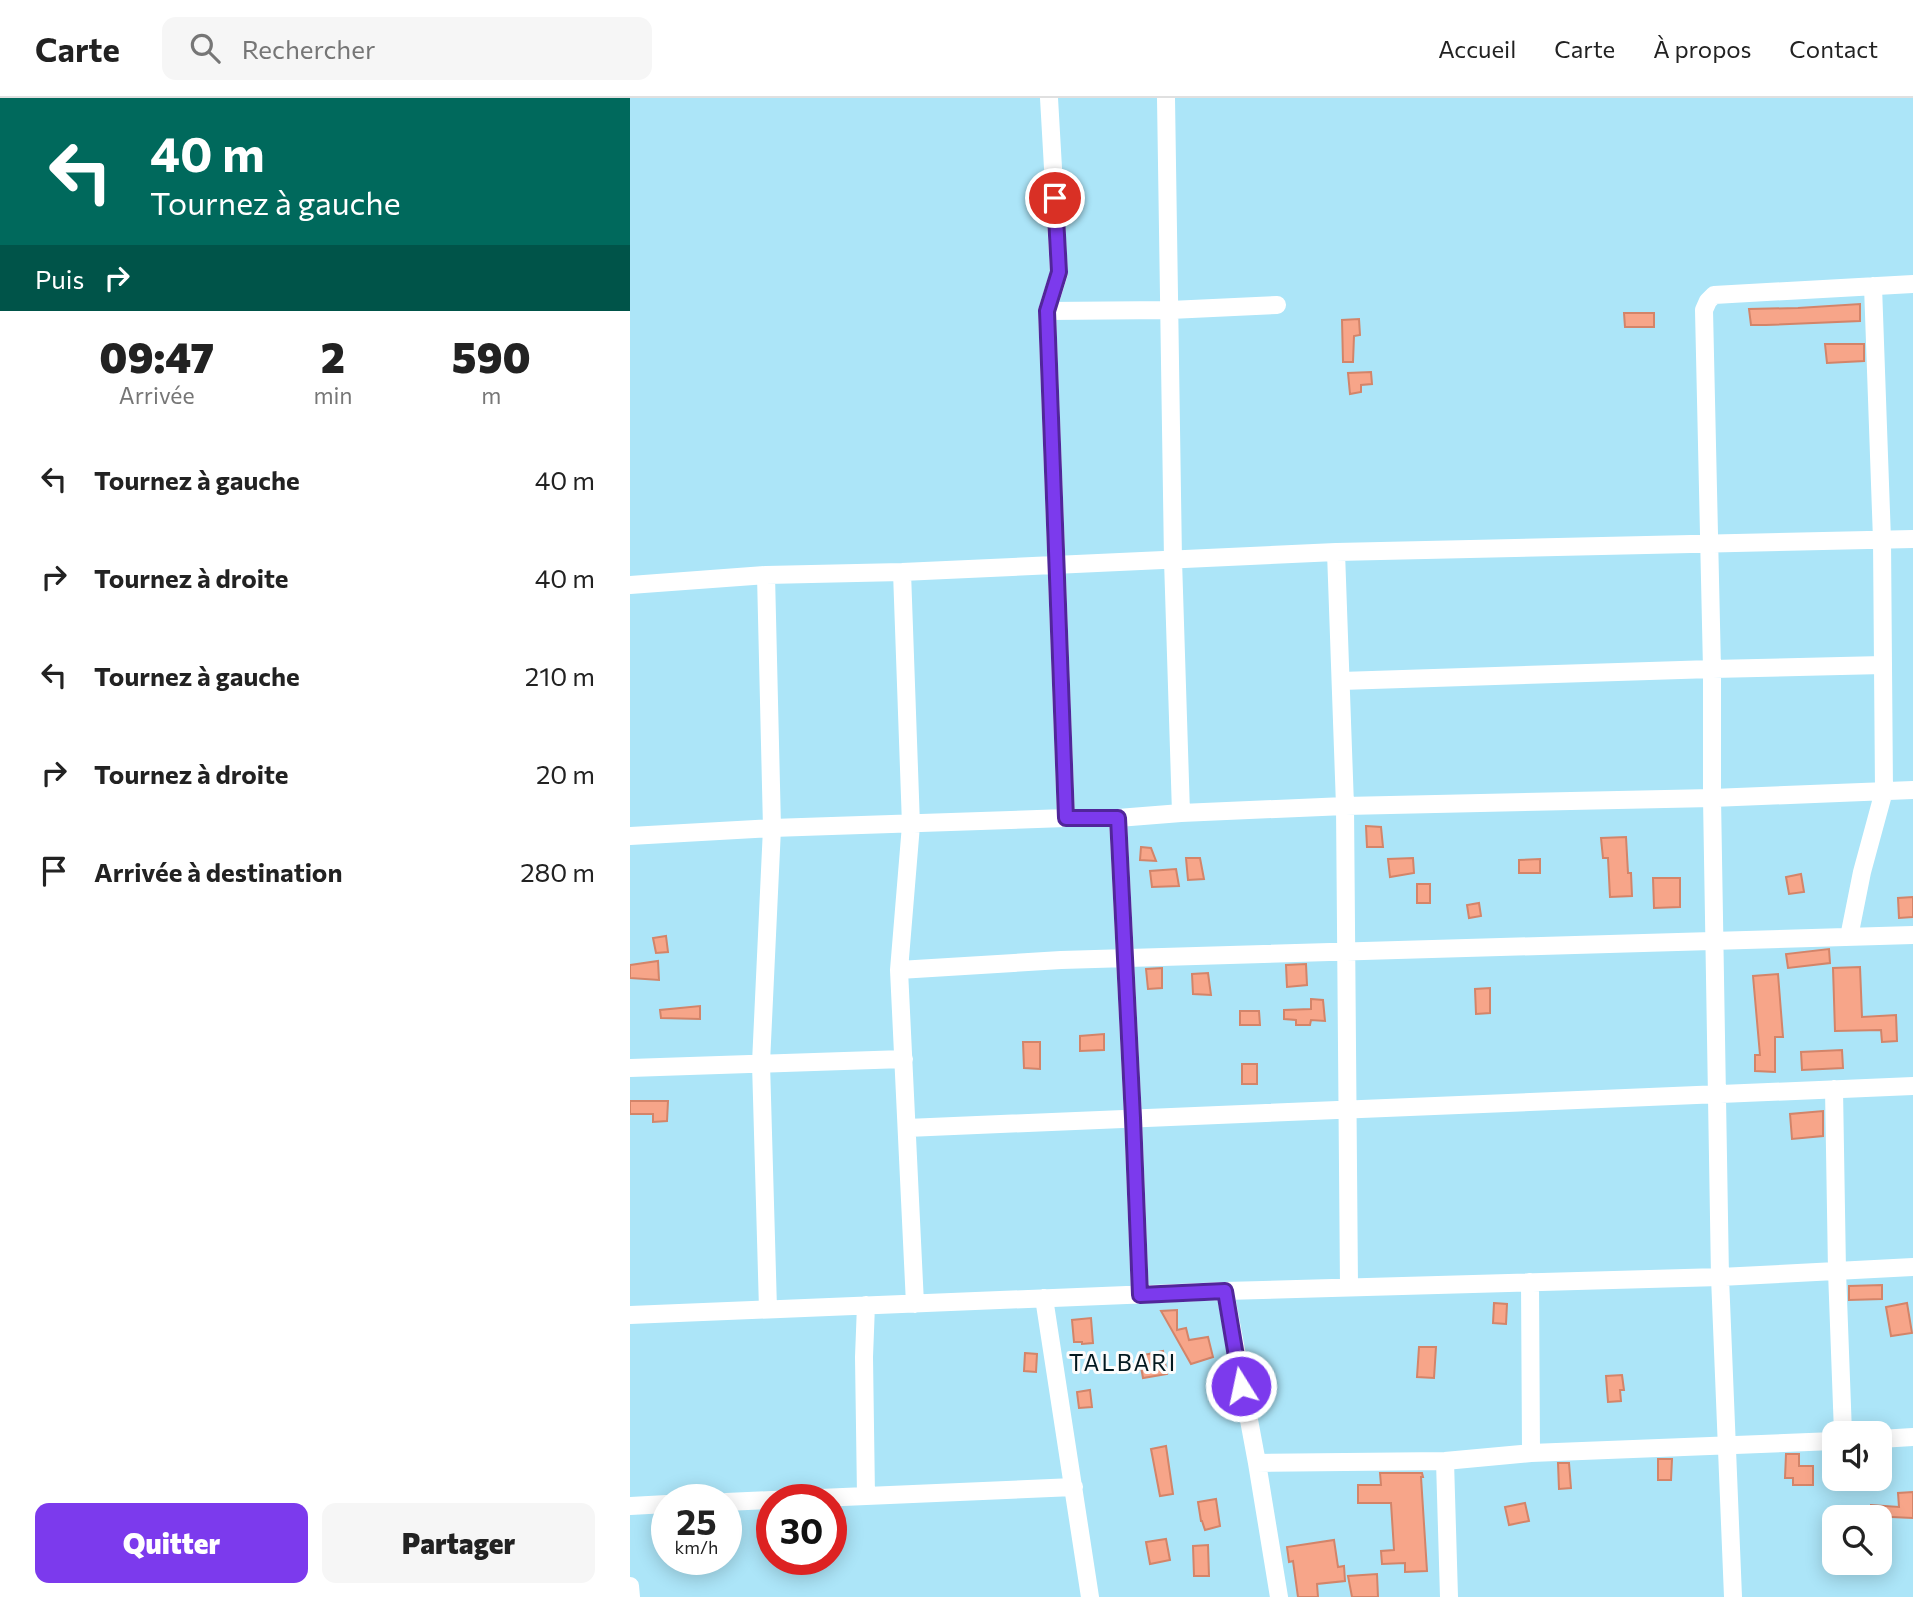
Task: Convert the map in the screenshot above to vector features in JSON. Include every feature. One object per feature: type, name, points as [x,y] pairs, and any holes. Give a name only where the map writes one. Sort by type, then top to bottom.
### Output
[{"type":"street","points":[[1049,98],[1059,272],[1047,311],[1066,818]]},
{"type":"street","points":[[1166,98],[1173,561],[1181,813]]},
{"type":"street","points":[[1733,1597],[1720,1277],[1710,543],[1704,310],[1707,301],[1714,295],[1913,284]]},
{"type":"street","points":[[1849,937],[1862,872],[1884,791],[1882,540],[1872,286]]},
{"type":"street","points":[[1047,311],[1170,310],[1277,305]]},
{"type":"street","points":[[630,585],[766,575],[902,572],[1336,552],[1913,539]]},
{"type":"street","points":[[1336,552],[1345,806],[1349,1287]]},
{"type":"street","points":[[902,572],[911,825],[899,970],[915,1304]]},
{"type":"street","points":[[766,575],[772,828],[761,1063],[768,1309]]},
{"type":"street","points":[[1341,681],[1883,665]]},
{"type":"street","points":[[630,836],[772,828],[1118,818],[1345,806],[1712,798],[1913,790]]},
{"type":"street","points":[[1118,818],[1140,1295]]},
{"type":"street","points":[[899,970],[1061,960],[1913,935]]},
{"type":"street","points":[[630,1068],[904,1059]]},
{"type":"street","points":[[907,1128],[1913,1086]]},
{"type":"street","points":[[1834,1089],[1843,1421]]},
{"type":"street","points":[[630,1315],[1225,1291],[1720,1277],[1913,1267]]},
{"type":"street","points":[[1530,1282],[1531,1453]]},
{"type":"street","points":[[1225,1291],[1279,1597]]},
{"type":"street","points":[[1044,1298],[1090,1597]]},
{"type":"street","points":[[866,1306],[866,1496]]},
{"type":"street","points":[[1892,1438],[1913,1437]]},
{"type":"street","points":[[1257,1463],[1445,1461],[1531,1453],[1822,1441]]},
{"type":"street","points":[[1445,1461],[1449,1597]]},
{"type":"street","points":[[847,1497],[1074,1487]]},
{"type":"street","points":[[630,1506],[651,1505]]},
{"type":"street","points":[[630,1586],[631,1597]]},
{"type":"building","points":[[1860,304],[1860,321],[1751,325],[1749,309],[1798,308]]},
{"type":"building","points":[[1624,313],[1654,313],[1654,327],[1625,327]]},
{"type":"building","points":[[1359,319],[1360,335],[1354,336],[1353,362],[1343,362],[1342,320]]},
{"type":"building","points":[[1825,344],[1864,344],[1864,361],[1827,363]]},
{"type":"building","points":[[1371,372],[1372,384],[1361,385],[1361,392],[1350,394],[1348,373]]},
{"type":"building","points":[[1366,826],[1381,827],[1383,847],[1367,847]]},
{"type":"building","points":[[1626,837],[1632,896],[1610,897],[1608,858],[1603,858],[1601,838]]},
{"type":"building","points":[[1141,847],[1151,848],[1156,861],[1140,860]]},
{"type":"building","points":[[1186,858],[1200,858],[1204,879],[1188,880]]},
{"type":"building","points":[[1413,858],[1414,873],[1390,877],[1388,859]]},
{"type":"building","points":[[1540,859],[1540,873],[1519,873],[1519,860]]},
{"type":"building","points":[[1176,869],[1179,886],[1152,887],[1150,871]]},
{"type":"building","points":[[1801,874],[1804,892],[1789,894],[1786,877]]},
{"type":"building","points":[[1653,878],[1680,878],[1680,907],[1654,908]]},
{"type":"building","points":[[1417,884],[1430,884],[1430,903],[1417,903]]},
{"type":"building","points":[[1913,897],[1913,917],[1899,918],[1898,898]]},
{"type":"building","points":[[1479,903],[1481,916],[1469,918],[1467,905]]},
{"type":"building","points":[[666,936],[668,952],[656,953],[653,938]]},
{"type":"building","points":[[1829,949],[1830,963],[1788,968],[1786,954]]},
{"type":"building","points":[[658,961],[659,980],[630,978],[630,965]]},
{"type":"building","points":[[1306,964],[1307,985],[1287,987],[1286,965]]},
{"type":"building","points":[[1860,967],[1862,1017],[1896,1015],[1897,1041],[1882,1042],[1881,1030],[1835,1031],[1833,968]]},
{"type":"building","points":[[1162,968],[1162,988],[1148,989],[1146,969]]},
{"type":"building","points":[[1208,973],[1211,995],[1193,994],[1192,974]]},
{"type":"building","points":[[1778,974],[1783,1037],[1775,1037],[1775,1072],[1755,1071],[1755,1055],[1760,1055],[1753,976]]},
{"type":"building","points":[[1490,988],[1490,1013],[1476,1014],[1475,989]]},
{"type":"building","points":[[1311,999],[1323,1000],[1325,1021],[1311,1020],[1310,1025],[1296,1025],[1296,1020],[1284,1019],[1284,1010],[1311,1009]]},
{"type":"building","points":[[700,1006],[700,1019],[661,1018],[660,1010]]},
{"type":"building","points":[[1240,1011],[1259,1011],[1260,1025],[1240,1025]]},
{"type":"building","points":[[1104,1034],[1104,1050],[1080,1051],[1080,1036]]},
{"type":"building","points":[[1023,1042],[1040,1042],[1040,1069],[1024,1068]]},
{"type":"building","points":[[1842,1050],[1843,1068],[1802,1070],[1801,1052]]},
{"type":"building","points":[[1242,1064],[1257,1064],[1257,1084],[1242,1084]]},
{"type":"building","points":[[630,1101],[668,1101],[667,1121],[653,1122],[653,1114],[630,1114]]},
{"type":"building","points":[[1823,1111],[1823,1136],[1792,1139],[1790,1114]]},
{"type":"building","points":[[1882,1285],[1882,1299],[1849,1300],[1849,1286]]},
{"type":"building","points":[[1494,1303],[1507,1304],[1506,1324],[1493,1323]]},
{"type":"building","points":[[1907,1303],[1912,1333],[1891,1336],[1886,1307]]},
{"type":"building","points":[[1177,1310],[1177,1330],[1186,1328],[1189,1340],[1208,1337],[1213,1357],[1191,1364],[1161,1311]]},
{"type":"building","points":[[1091,1318],[1093,1343],[1074,1342],[1072,1320]]},
{"type":"building","points":[[1419,1347],[1436,1347],[1434,1378],[1417,1377]]},
{"type":"building","points":[[1163,1351],[1167,1374],[1143,1378],[1139,1356]]},
{"type":"building","points":[[1025,1353],[1037,1354],[1036,1372],[1024,1371]]},
{"type":"building","points":[[1622,1375],[1624,1390],[1620,1390],[1621,1401],[1608,1402],[1606,1376]]},
{"type":"building","points":[[1090,1390],[1092,1407],[1079,1408],[1077,1392]]},
{"type":"building","points":[[1166,1446],[1173,1494],[1160,1496],[1151,1449]]},
{"type":"building","points":[[1786,1454],[1799,1454],[1799,1466],[1813,1466],[1813,1485],[1793,1485],[1793,1478],[1785,1478]]},
{"type":"building","points":[[1658,1459],[1672,1459],[1671,1480],[1658,1480]]},
{"type":"building","points":[[1558,1463],[1569,1463],[1571,1488],[1559,1489]]},
{"type":"building","points":[[1380,1473],[1422,1473],[1427,1571],[1405,1572],[1405,1563],[1382,1564],[1381,1551],[1394,1550],[1391,1503],[1358,1503],[1358,1485],[1381,1485]]},
{"type":"building","points":[[1913,1492],[1913,1518],[1892,1517],[1892,1506],[1899,1507],[1898,1493]]},
{"type":"building","points":[[1216,1499],[1220,1526],[1205,1530],[1198,1502]]},
{"type":"building","points":[[1525,1503],[1529,1521],[1509,1525],[1505,1507]]},
{"type":"building","points":[[1166,1539],[1170,1560],[1150,1564],[1146,1542]]},
{"type":"building","points":[[1334,1540],[1338,1567],[1344,1566],[1345,1581],[1317,1584],[1318,1597],[1298,1597],[1293,1561],[1289,1562],[1287,1547]]},
{"type":"building","points":[[1208,1545],[1209,1576],[1194,1576],[1193,1546]]},
{"type":"building","points":[[1377,1574],[1378,1597],[1352,1597],[1348,1576]]},
{"type":"district","name":"TALBARI","points":[[1123,1363]]},
{"type":"route","points":[[1055,198],[1059,272],[1047,311],[1066,818],[1118,818],[1140,1295],[1225,1291],[1241,1386]]}]
